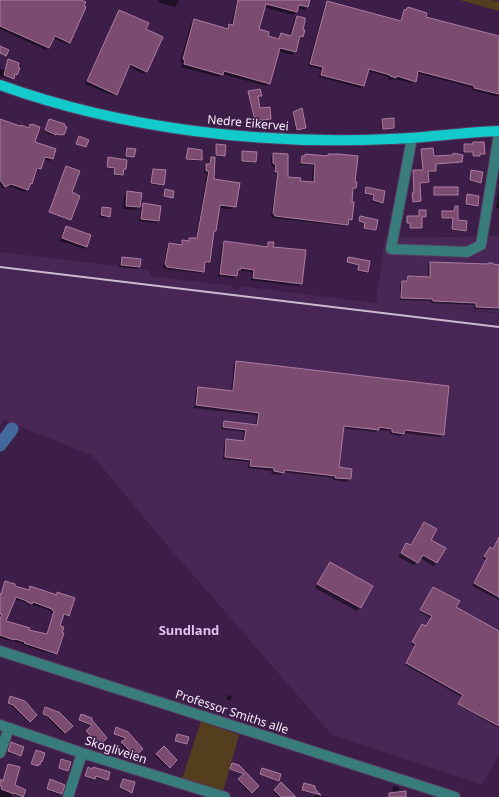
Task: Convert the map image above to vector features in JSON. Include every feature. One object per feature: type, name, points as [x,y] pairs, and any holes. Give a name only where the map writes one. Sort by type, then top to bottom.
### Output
[{"type":"main road","name":"Nedre Eikervei","points":[[0,85],[74,107],[144,123],[193,131],[280,140],[412,138],[499,131]]},
{"type":"street","points":[[412,138],[391,249],[468,252],[481,245],[499,134]]},
{"type":"street","name":"Professor Smiths alle","points":[[0,651],[455,797]]},
{"type":"street","points":[[0,753],[4,727]]},
{"type":"street","name":"Skogliveien","points":[[4,727],[224,797]]},
{"type":"street","points":[[68,797],[82,753]]},
{"type":"shaded area","points":[[460,0],[492,0],[499,2],[499,11]]},
{"type":"shaded area","name":"Sundland","points":[[499,236],[499,313],[421,304],[499,314],[499,755],[482,785],[332,735],[155,531],[93,456],[4,420],[0,427],[0,252],[149,270],[151,276],[233,286],[233,290],[239,290],[240,286],[376,303],[385,238]]},
{"type":"shaded area","points":[[201,721],[239,735],[223,792],[182,779]]},
{"type":"building","points":[[0,0],[81,0],[86,2],[84,6],[86,7],[70,43],[55,36],[49,48],[0,26]]},
{"type":"building","points":[[238,0],[310,0],[308,7],[299,5],[297,12],[266,4],[259,29],[269,32],[268,36],[279,39],[281,33],[291,36],[297,16],[305,18],[303,30],[305,30],[303,37],[300,36],[296,52],[280,48],[270,84],[224,71],[223,75],[184,64],[185,60],[183,59],[194,19],[228,29],[229,24],[233,25]]},
{"type":"building","points":[[327,1],[401,21],[404,10],[408,7],[427,13],[426,17],[499,36],[499,94],[418,71],[416,82],[397,76],[396,78],[369,69],[364,86],[321,75],[323,67],[310,64]]},
{"type":"building","points":[[119,10],[149,23],[146,29],[163,37],[147,72],[130,64],[117,95],[87,81]]},
{"type":"building","points":[[0,46],[9,50],[6,56],[0,53]]},
{"type":"building","points":[[8,59],[19,63],[18,67],[20,68],[17,75],[15,74],[14,79],[4,75]]},
{"type":"building","points":[[260,89],[262,96],[258,96],[260,108],[270,107],[271,119],[255,121],[248,91]]},
{"type":"building","points":[[302,108],[306,128],[297,130],[293,112]]},
{"type":"building","points":[[394,118],[394,128],[383,129],[382,119]]},
{"type":"building","points":[[0,119],[29,128],[30,124],[40,127],[35,142],[56,149],[53,159],[45,157],[41,169],[37,168],[32,184],[31,183],[28,190],[11,184],[5,187],[0,180]]},
{"type":"building","points":[[49,119],[65,124],[64,126],[67,127],[64,135],[56,135],[45,130]]},
{"type":"building","points":[[79,136],[89,140],[86,147],[76,144]]},
{"type":"building","points":[[473,142],[484,142],[485,154],[473,156],[473,152],[464,152],[464,144],[473,144]]},
{"type":"building","points":[[216,144],[226,145],[225,156],[216,155]]},
{"type":"building","points":[[127,148],[136,149],[134,157],[126,156]]},
{"type":"building","points":[[188,148],[202,150],[202,160],[186,159]]},
{"type":"building","points":[[433,148],[434,156],[453,155],[453,153],[463,155],[462,162],[436,164],[436,171],[428,171],[429,182],[420,183],[421,201],[413,202],[413,170],[423,170],[421,149]]},
{"type":"building","points":[[242,151],[257,152],[256,162],[242,161]]},
{"type":"building","points":[[273,153],[288,154],[288,177],[301,178],[300,181],[314,182],[315,164],[301,163],[302,156],[305,156],[305,154],[328,156],[328,154],[339,154],[358,156],[355,182],[357,182],[356,188],[353,188],[352,202],[354,202],[352,220],[349,219],[348,225],[275,216],[273,213],[278,172],[275,172],[276,165],[273,163]]},
{"type":"building","points":[[108,157],[127,160],[126,169],[124,169],[123,175],[114,174],[115,168],[107,167]]},
{"type":"building","points":[[211,157],[215,157],[214,179],[240,183],[236,207],[220,205],[216,231],[214,231],[210,262],[205,262],[204,272],[167,267],[165,264],[169,243],[182,245],[182,240],[189,241],[189,238],[197,238],[209,171],[206,171],[206,164],[210,164]]},
{"type":"building","points":[[66,166],[80,171],[72,192],[80,196],[71,220],[49,212]]},
{"type":"building","points":[[153,169],[166,170],[164,185],[151,183]]},
{"type":"building","points":[[471,170],[483,172],[481,183],[470,180]]},
{"type":"building","points":[[366,187],[385,191],[383,203],[373,200],[374,195],[365,193]]},
{"type":"building","points":[[434,187],[458,187],[458,195],[434,195]]},
{"type":"building","points":[[165,189],[174,191],[173,198],[164,196]]},
{"type":"building","points":[[127,191],[142,193],[140,207],[126,206]]},
{"type":"building","points":[[467,194],[479,196],[478,206],[466,204]]},
{"type":"building","points":[[143,203],[161,206],[159,221],[141,219]]},
{"type":"building","points":[[455,206],[458,206],[458,220],[467,221],[466,231],[452,229],[453,218],[442,218],[442,211],[454,211]]},
{"type":"building","points":[[102,207],[111,208],[110,217],[101,215]]},
{"type":"building","points":[[419,210],[426,210],[426,217],[422,217],[422,228],[410,228],[410,223],[407,223],[407,216],[419,216]]},
{"type":"building","points":[[360,216],[378,220],[376,230],[364,228],[365,223],[359,221]]},
{"type":"building","points":[[66,226],[91,235],[87,247],[62,238]]},
{"type":"building","points":[[224,241],[268,247],[268,242],[274,242],[273,247],[306,250],[302,284],[253,278],[254,270],[241,268],[240,270],[238,269],[237,276],[220,274]]},
{"type":"building","points":[[122,257],[141,259],[140,267],[121,265]]},
{"type":"building","points":[[348,257],[370,261],[368,272],[358,270],[359,265],[347,262]]},
{"type":"building","points":[[430,262],[493,263],[499,265],[499,308],[476,307],[476,303],[401,298],[402,281],[407,281],[408,276],[430,277]]},
{"type":"building","points":[[236,361],[449,386],[444,435],[405,430],[404,434],[392,432],[392,429],[379,427],[379,430],[344,426],[339,467],[352,469],[351,479],[285,470],[284,473],[274,471],[274,468],[250,466],[251,460],[225,457],[226,439],[244,441],[246,430],[223,427],[224,421],[257,425],[259,413],[196,405],[198,387],[233,391]]},
{"type":"building","points":[[424,522],[437,529],[431,540],[446,548],[437,563],[423,555],[418,563],[401,553],[406,543],[411,545]]},
{"type":"building","points":[[499,537],[499,597],[474,583],[487,558],[484,556],[490,547],[493,549]]},
{"type":"building","points":[[330,562],[373,586],[361,608],[317,584]]},
{"type":"building","points":[[5,581],[29,590],[30,586],[57,595],[57,592],[75,598],[69,616],[64,614],[60,626],[64,627],[62,633],[64,633],[57,654],[24,643],[25,642],[0,635],[0,619],[2,614],[0,614],[0,593],[1,594]],"holes":[[[16,597],[54,611],[47,634],[29,630],[30,628],[6,621]]]},
{"type":"building","points":[[433,587],[460,601],[456,607],[499,631],[499,726],[458,704],[463,695],[406,663],[416,644],[412,642],[422,624],[426,626],[432,616],[420,610]]},
{"type":"building","points":[[10,696],[25,701],[37,715],[30,722],[13,705],[8,703]]},
{"type":"building","points":[[45,707],[59,712],[73,726],[65,733],[48,716],[43,714]]},
{"type":"building","points":[[81,714],[92,718],[107,738],[100,745],[86,731],[92,725],[79,720]]},
{"type":"building","points":[[116,727],[128,732],[143,749],[135,756],[121,742],[126,738],[114,734]]},
{"type":"building","points":[[177,734],[189,737],[187,744],[175,741]]},
{"type":"building","points":[[11,742],[24,747],[21,756],[8,751]]},
{"type":"building","points":[[164,746],[177,760],[170,768],[156,754]]},
{"type":"building","points":[[36,750],[45,753],[42,762],[41,761],[40,765],[38,764],[38,766],[31,764]]},
{"type":"building","points":[[61,759],[71,762],[68,771],[59,768]]},
{"type":"building","points":[[232,763],[239,765],[259,786],[252,793],[238,779],[244,774],[230,769]]},
{"type":"building","points":[[8,764],[20,767],[15,785],[26,790],[23,797],[1,789],[0,779],[3,781]]},
{"type":"building","points":[[88,767],[110,772],[108,780],[96,776],[95,779],[85,776]]},
{"type":"building","points":[[262,768],[281,774],[279,781],[260,774]]},
{"type":"building","points":[[50,779],[65,785],[62,794],[47,789]]},
{"type":"building","points":[[123,779],[135,782],[132,793],[120,787]]},
{"type":"building","points":[[281,782],[296,797],[281,797],[274,790]]},
{"type":"building","points":[[304,783],[315,786],[315,789],[321,795],[302,790]]},
{"type":"building","points":[[406,791],[406,797],[389,797],[389,793]]},
{"type":"waterway","points":[[0,445],[12,429]]},
{"type":"railway","points":[[0,267],[499,327]]},
{"type":"district","name":"Sundland","points":[[189,630]]}]
